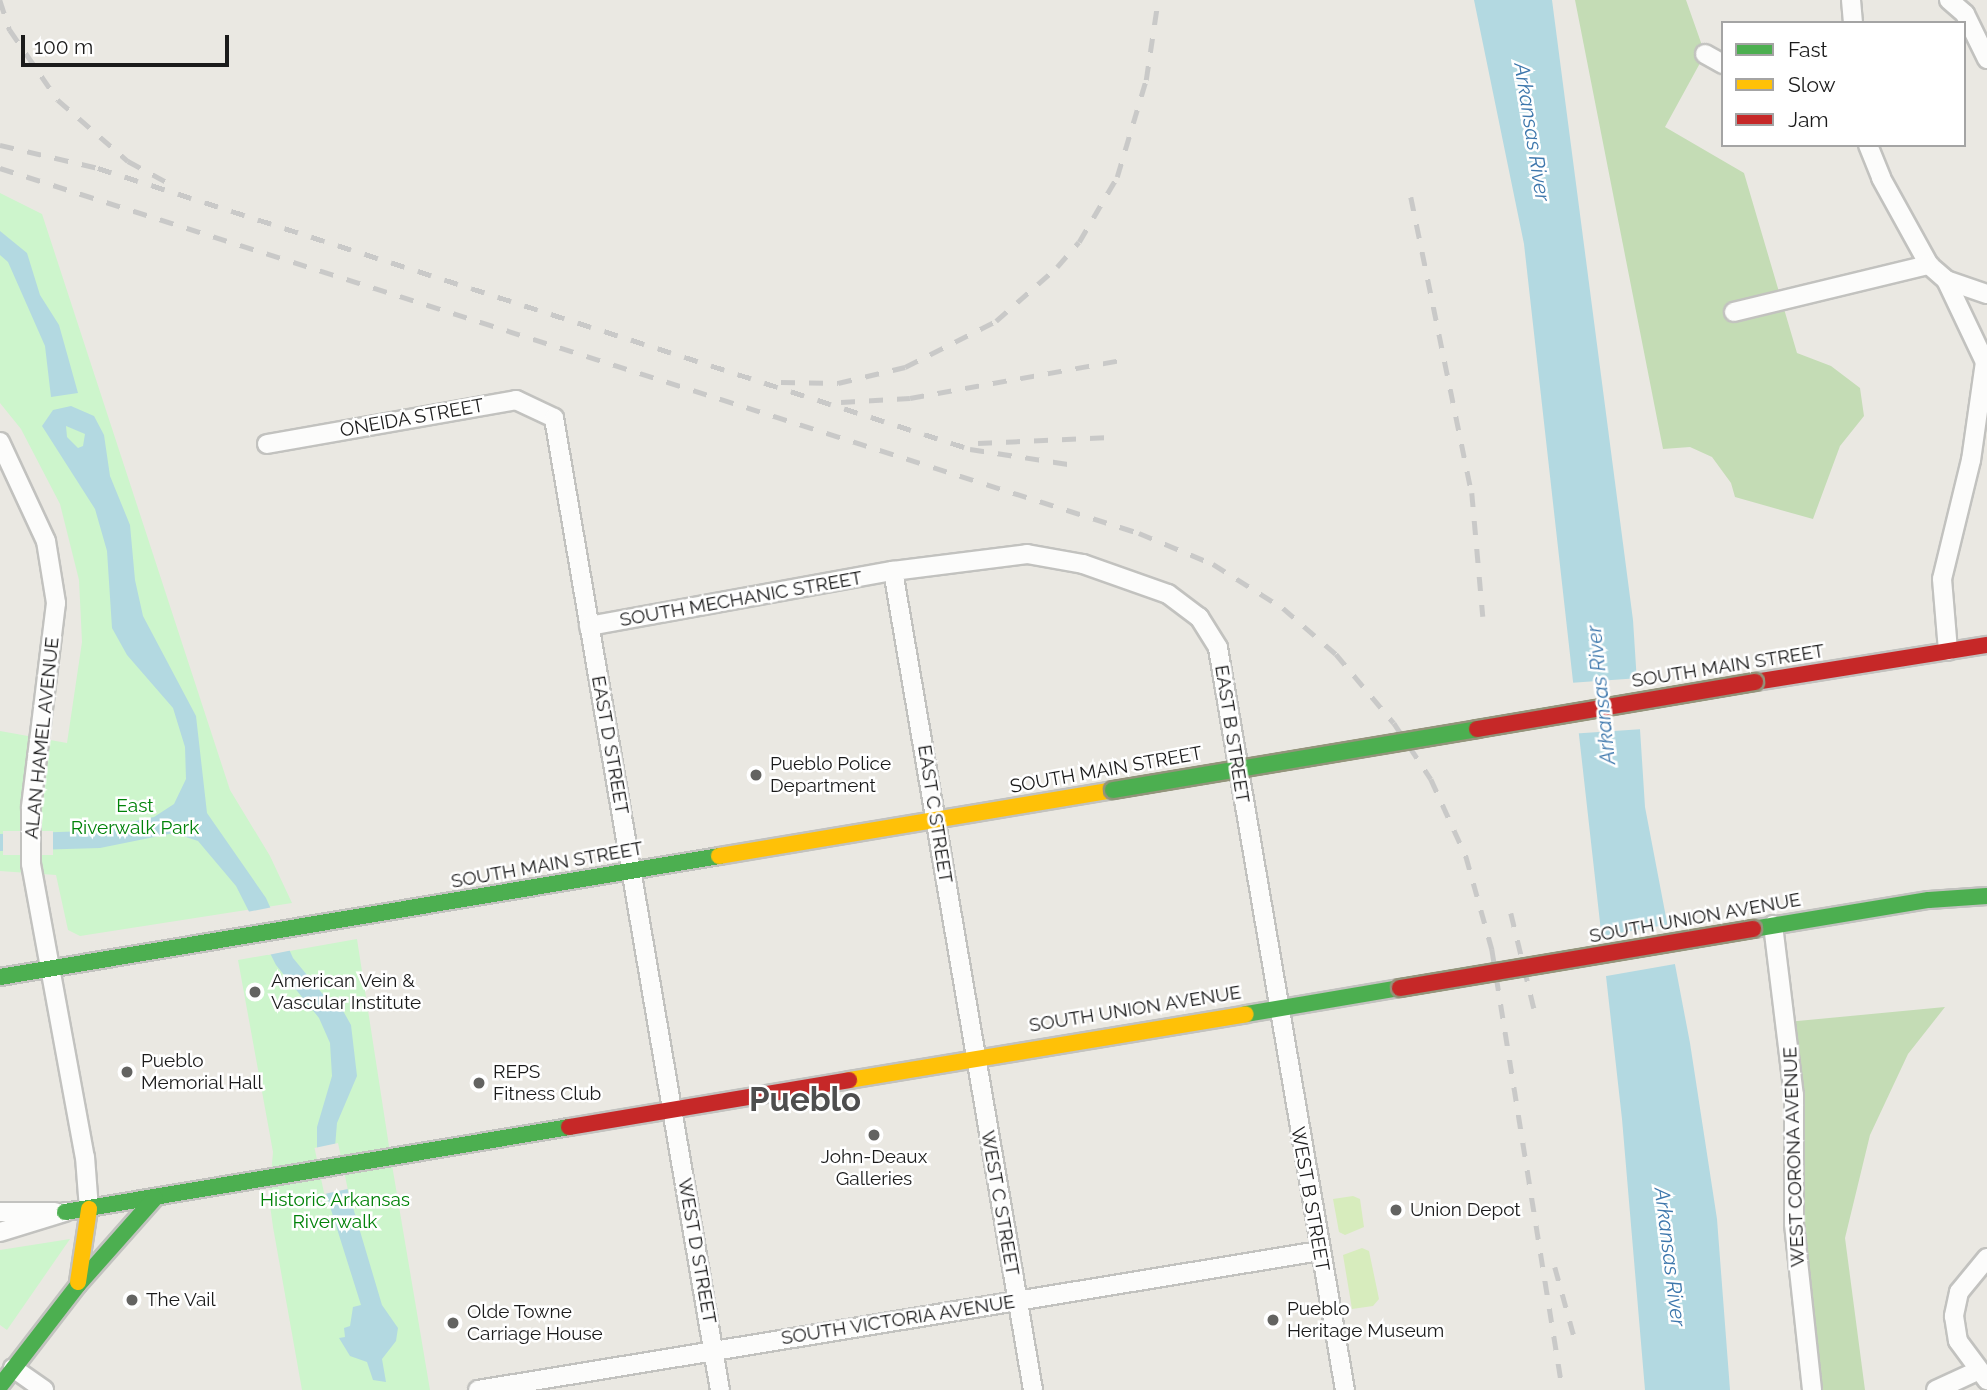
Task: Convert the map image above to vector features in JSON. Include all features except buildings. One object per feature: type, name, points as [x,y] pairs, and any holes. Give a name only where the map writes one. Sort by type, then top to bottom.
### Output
[{"type":"street","points":[[1851,0],[1853,21]]},
{"type":"street","points":[[1949,0],[1971,7],[1985,57]]},
{"type":"street","points":[[1705,54],[1721,63]]},
{"type":"street","points":[[1869,147],[1929,265],[1946,280],[1986,361],[1971,460],[1942,579],[1948,651]]},
{"type":"street","points":[[1734,312],[1929,265]]},
{"type":"street","points":[[1946,280],[1987,294]]},
{"type":"street","name":"ONEIDA STREET","points":[[267,443],[516,400],[554,418]]},
{"type":"street","name":"EAST D STREET","points":[[554,418],[673,1112]]},
{"type":"street","name":"ALAN HAMEL AVENUE","points":[[0,442],[46,541],[56,603],[31,808],[34,887],[52,970],[89,1182],[89,1209]]},
{"type":"street","name":"EAST B STREET","points":[[893,572],[1027,554],[1083,564],[1168,594],[1199,617],[1217,648],[1276,1007]]},
{"type":"street","name":"SOUTH MECHANIC STREET","points":[[589,626],[893,572]]},
{"type":"street","name":"EAST C STREET","points":[[893,572],[974,1057]]},
{"type":"street","name":"SOUTH MAIN STREET","points":[[0,977],[1987,645]]},
{"type":"street","name":"SOUTH UNION AVENUE","points":[[65,1212],[673,1112],[974,1057],[1773,925],[1929,900],[1987,896]]},
{"type":"street","name":"WEST CORONA AVENUE","points":[[1773,925],[1794,1095],[1794,1224],[1812,1390]]},
{"type":"street","name":"WEST B STREET","points":[[1276,1007],[1345,1390]]},
{"type":"street","name":"WEST C STREET","points":[[974,1057],[1033,1390]]},
{"type":"street","name":"WEST D STREET","points":[[673,1112],[720,1390]]},
{"type":"street","points":[[0,1387],[78,1285],[155,1198]]},
{"type":"street","points":[[78,1285],[89,1209]]},
{"type":"street","points":[[0,1212],[65,1212]]},
{"type":"street","points":[[0,1231],[65,1212]]},
{"type":"street","name":"SOUTH VICTORIA AVENUE","points":[[478,1390],[1319,1251]]},
{"type":"street","points":[[1936,1390],[1982,1375],[1958,1341],[1954,1316],[1959,1292],[1987,1258]]},
{"type":"street","points":[[13,1368],[44,1390]]},
{"type":"green space","points":[[1575,0],[1686,0],[1705,54],[1665,127],[1744,173],[1797,353],[1831,366],[1860,388],[1864,416],[1840,446],[1813,519],[1735,497],[1731,483],[1712,457],[1690,447],[1663,449]]},
{"type":"green space","name":"East Riverwalk Park","points":[[0,193],[42,214],[230,790],[270,856],[292,903],[80,936],[68,930],[56,875],[0,871],[0,731],[67,743],[82,642],[79,580],[60,504],[21,429],[0,403]]},
{"type":"green space","name":"Historic Arkansas Riverwalk","points":[[357,939],[430,1390],[302,1390],[273,1227],[269,1198],[273,1152],[238,960]]},
{"type":"green space","points":[[1945,1007],[1908,1054],[1870,1135],[1845,1238],[1865,1390],[1812,1390],[1787,1022]]},
{"type":"green space","points":[[1353,1196],[1360,1199],[1364,1227],[1345,1235],[1339,1232],[1333,1199]]},
{"type":"green space","points":[[70,1239],[7,1330],[0,1325],[0,1250]]},
{"type":"green space","points":[[1362,1248],[1369,1251],[1379,1299],[1373,1306],[1352,1309],[1343,1255]]},
{"type":"water","name":"Arkansas River","points":[[1474,0],[1552,0],[1633,620],[1645,807],[1690,1043],[1717,1219],[1730,1390],[1645,1390],[1622,1119],[1524,244]]},
{"type":"water","points":[[0,231],[27,253],[40,295],[59,325],[78,393],[51,397],[45,346],[8,262],[0,255]]},
{"type":"water","points":[[71,406],[94,416],[104,435],[110,476],[130,525],[135,580],[143,616],[196,716],[207,813],[266,898],[293,958],[326,998],[342,1009],[351,1025],[357,1076],[337,1123],[335,1147],[382,1305],[398,1328],[396,1341],[382,1359],[386,1382],[373,1380],[367,1362],[350,1356],[339,1338],[345,1337],[344,1328],[350,1326],[353,1307],[361,1305],[327,1197],[317,1150],[317,1127],[332,1076],[330,1043],[319,1018],[276,965],[236,886],[198,841],[174,833],[100,848],[0,851],[0,834],[88,831],[154,817],[174,804],[186,779],[185,747],[173,708],[127,655],[112,628],[107,551],[95,509],[42,426],[53,410]],"holes":[[[66,426],[85,434],[83,446],[78,448],[67,437]]]},
{"type":"pier","points":[[1640,678],[1644,729],[1573,734],[1569,683]]},
{"type":"pier","points":[[3,831],[53,831],[53,855],[3,855]]},
{"type":"pier","points":[[273,907],[293,950],[268,955],[247,912]]},
{"type":"pier","points":[[1671,924],[1678,963],[1605,976],[1598,937]]},
{"type":"pier","points":[[338,1143],[348,1189],[324,1194],[315,1148]]},
{"type":"railway","points":[[0,0],[10,30],[58,100],[128,161],[172,185]]},
{"type":"railway","points":[[781,382],[838,383],[905,367],[996,321],[1057,267],[1079,242],[1117,177],[1146,80],[1158,0]]},
{"type":"railway","points":[[0,145],[98,168],[970,449],[1068,464]]},
{"type":"railway","points":[[0,168],[1139,533],[1213,564],[1283,608],[1336,654],[1394,723],[1431,779],[1466,856],[1492,949],[1563,1390]]},
{"type":"railway","points":[[1411,197],[1472,493],[1483,617]]},
{"type":"railway","points":[[841,402],[910,398],[1121,360]]},
{"type":"railway","points":[[978,443],[1111,437]]},
{"type":"railway","points":[[1511,913],[1534,1008]]},
{"type":"railway","points":[[1555,1267],[1576,1343]]},
{"type":"traffic: fast","points":[[1113,790],[1477,729]]},
{"type":"traffic: fast","points":[[0,977],[719,856]]},
{"type":"traffic: fast","points":[[1753,929],[1929,900],[1987,896]]},
{"type":"traffic: fast","points":[[1246,1014],[1400,988]]},
{"type":"traffic: fast","points":[[65,1212],[569,1127]]},
{"type":"traffic: fast","points":[[0,1386],[78,1285],[155,1198]]},
{"type":"traffic: slow","points":[[719,856],[1113,790]]},
{"type":"traffic: slow","points":[[849,1080],[1246,1014]]},
{"type":"traffic: slow","points":[[78,1282],[89,1209]]},
{"type":"traffic: jam","points":[[1755,682],[1987,645]]},
{"type":"traffic: jam","points":[[1477,729],[1755,682]]},
{"type":"traffic: jam","points":[[1400,988],[1753,929]]},
{"type":"traffic: jam","points":[[569,1127],[849,1080]]},
{"type":"place","name":"Pueblo Police Department","points":[[756,775]]},
{"type":"place","name":"American Vein & Vascular Institute","points":[[255,992]]},
{"type":"place","name":"Pueblo Memorial Hall","points":[[127,1072]]},
{"type":"place","name":"REPS Fitness Club","points":[[479,1083]]},
{"type":"place","name":"John-Deaux Galleries","points":[[874,1135]]},
{"type":"place","name":"Union Depot","points":[[1396,1210]]},
{"type":"place","name":"The Vail","points":[[132,1300]]},
{"type":"place","name":"Pueblo Heritage Museum","points":[[1273,1320]]},
{"type":"place","name":"Olde Towne Carriage House","points":[[453,1323]]},
{"type":"district","name":"Pueblo","points":[[805,1100]]}]
